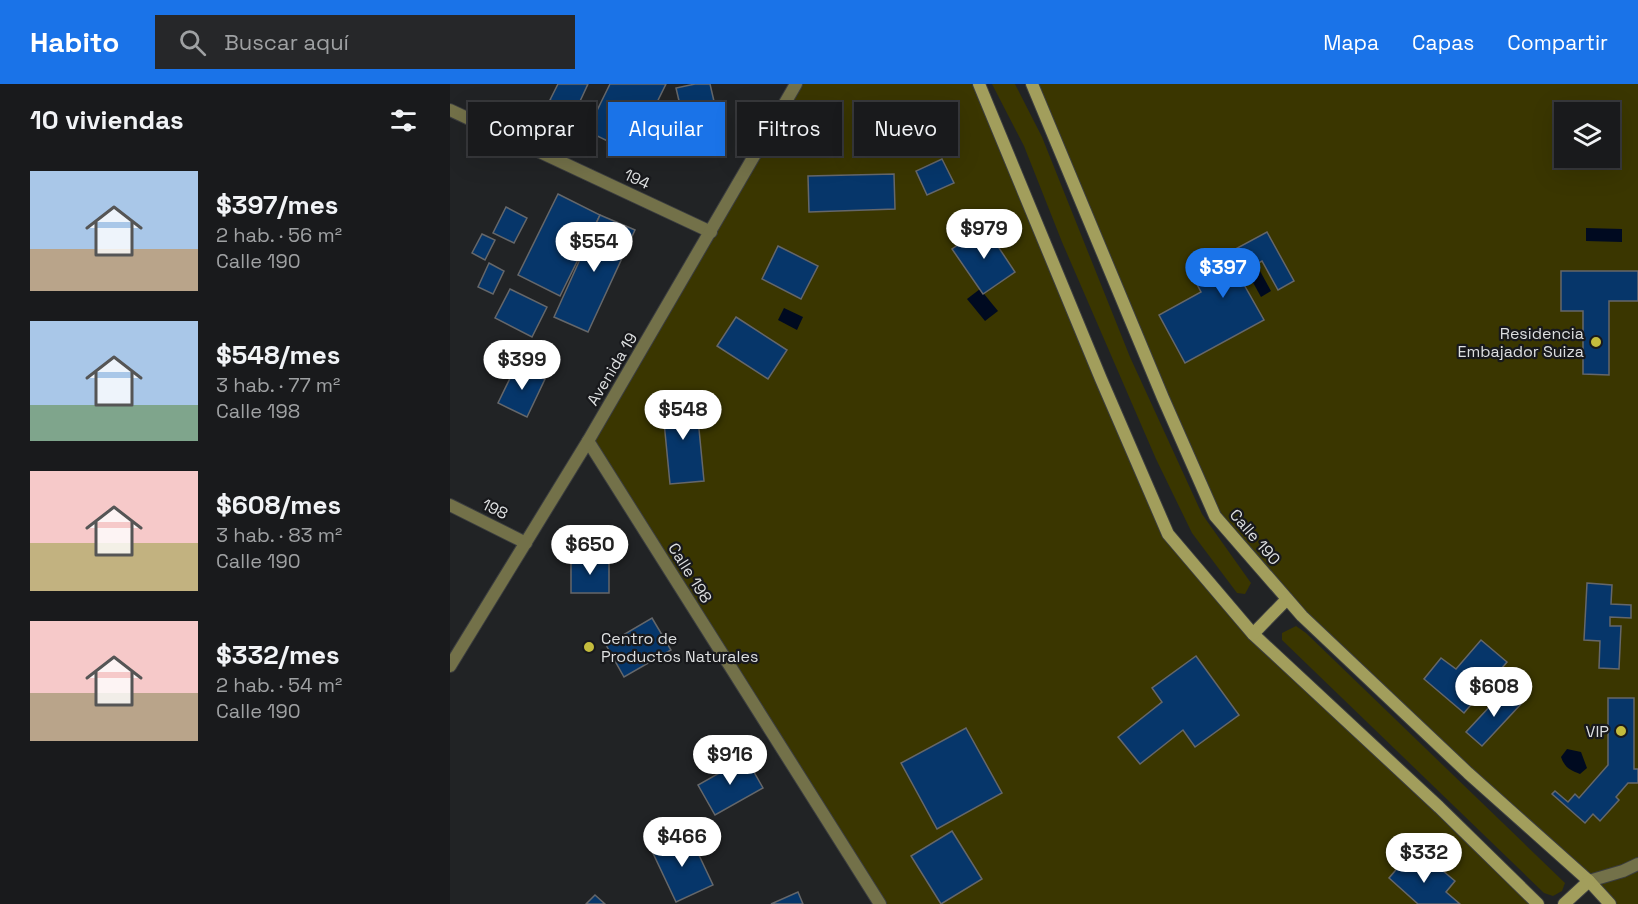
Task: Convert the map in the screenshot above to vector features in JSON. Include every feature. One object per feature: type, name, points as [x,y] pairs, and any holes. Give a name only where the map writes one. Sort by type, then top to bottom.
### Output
[{"type":"main road","points":[[979,84],[1168,534],[1253,634],[1439,807],[1538,904]]},
{"type":"main road","name":"Calle 190","points":[[1032,84],[1163,398],[1215,516],[1302,616],[1459,764],[1589,881],[1610,904]]},
{"type":"main road","points":[[1253,634],[1287,599]]},
{"type":"main road","points":[[1564,904],[1589,881]]},
{"type":"street","name":"Avenida 19","points":[[450,666],[588,441],[796,84]]},
{"type":"street","name":"194","points":[[450,110],[711,232]]},
{"type":"street","name":"Calle 198","points":[[588,441],[880,904]]},
{"type":"street","name":"198","points":[[450,505],[526,543]]},
{"type":"street","points":[[1589,881],[1638,864]]},
{"type":"shaded area","points":[[796,84],[979,84],[1168,534],[1253,634],[1537,904],[880,904],[588,441],[754,156],[842,156],[842,102],[786,102]]},
{"type":"shaded area","points":[[992,84],[1015,84],[1042,137],[1130,357],[1202,514],[1251,583],[1245,594],[1237,593],[1192,533],[1156,459],[1062,242],[1024,146]]},
{"type":"shaded area","points":[[1032,84],[1638,84],[1638,904],[1610,904],[1302,616],[1215,516]]},
{"type":"shaded area","points":[[1296,626],[1306,633],[1565,883],[1562,891],[1553,896],[1544,893],[1282,640],[1282,633]]},
{"type":"water","points":[[1586,228],[1622,229],[1622,242],[1586,241]]},
{"type":"water","points":[[1260,271],[1271,291],[1261,297],[1250,277]]},
{"type":"water","points":[[980,289],[998,311],[985,321],[967,299]]},
{"type":"water","points":[[784,308],[803,317],[797,330],[778,320]]},
{"type":"water","points":[[1567,749],[1581,752],[1587,768],[1580,774],[1564,764],[1561,757]]},
{"type":"building","points":[[558,84],[588,84],[580,102],[550,100]]},
{"type":"building","points":[[610,84],[666,84],[657,102],[608,102],[608,141],[596,135],[596,113]]},
{"type":"building","points":[[710,84],[714,102],[679,102],[676,88]]},
{"type":"building","points":[[942,159],[954,183],[927,195],[916,171]]},
{"type":"building","points":[[894,174],[895,209],[809,212],[808,176]]},
{"type":"building","points":[[558,194],[600,215],[560,296],[518,275]]},
{"type":"building","points":[[506,207],[527,218],[514,243],[493,233]]},
{"type":"building","points":[[600,215],[635,230],[588,332],[554,317]]},
{"type":"building","points":[[985,227],[1015,272],[983,294],[952,249]]},
{"type":"building","points":[[1267,232],[1294,281],[1278,290],[1262,261],[1238,274],[1264,320],[1185,363],[1159,315],[1201,292],[1191,273]]},
{"type":"building","points":[[482,234],[495,240],[485,260],[472,253]]},
{"type":"building","points":[[778,246],[818,266],[801,299],[762,279]]},
{"type":"building","points":[[489,263],[504,271],[493,294],[478,287]]},
{"type":"building","name":"Residencia Embajador Suiza","points":[[1561,271],[1638,271],[1638,301],[1609,301],[1609,375],[1583,374],[1583,311],[1561,311]]},
{"type":"building","points":[[510,289],[547,307],[532,337],[495,318]]},
{"type":"building","points":[[736,317],[787,350],[768,379],[717,346]]},
{"type":"building","points":[[516,366],[545,379],[527,417],[498,403]]},
{"type":"building","points":[[696,398],[704,481],[670,484],[662,401]]},
{"type":"building","points":[[571,559],[609,560],[609,593],[571,593]]},
{"type":"building","points":[[1587,583],[1612,585],[1611,604],[1631,605],[1631,618],[1610,617],[1610,626],[1621,626],[1619,669],[1599,668],[1600,641],[1584,640]]},
{"type":"building","points":[[652,618],[671,650],[624,677],[606,645]]},
{"type":"building","points":[[1481,640],[1507,662],[1464,713],[1424,679],[1441,658],[1456,669]]},
{"type":"building","points":[[1196,656],[1239,715],[1195,747],[1183,730],[1140,764],[1118,737],[1162,702],[1152,688]]},
{"type":"building","points":[[1505,690],[1521,704],[1482,746],[1466,732]]},
{"type":"building","name":"VIP","points":[[1608,698],[1634,698],[1634,769],[1638,769],[1638,783],[1628,783],[1616,797],[1619,800],[1600,821],[1593,814],[1585,823],[1552,794],[1555,791],[1568,802],[1575,794],[1579,798],[1608,765]]},
{"type":"building","points":[[966,728],[1002,793],[937,829],[901,763]]},
{"type":"building","points":[[746,758],[763,788],[715,815],[698,785]]},
{"type":"building","points":[[952,831],[982,879],[941,904],[911,856]]},
{"type":"building","points":[[689,834],[713,885],[676,902],[652,851]]},
{"type":"building","points":[[1406,858],[1427,876],[1436,865],[1455,881],[1446,892],[1460,904],[1418,904],[1389,878]]},
{"type":"building","points":[[798,892],[803,904],[771,904]]},
{"type":"building","points":[[595,895],[605,904],[586,904]]},
{"type":"place","name":"Residencia Embajador Suiza","points":[[1596,342]]},
{"type":"place","name":"Centro de Productos Naturales","points":[[589,647]]},
{"type":"place","name":"VIP","points":[[1621,731]]}]
